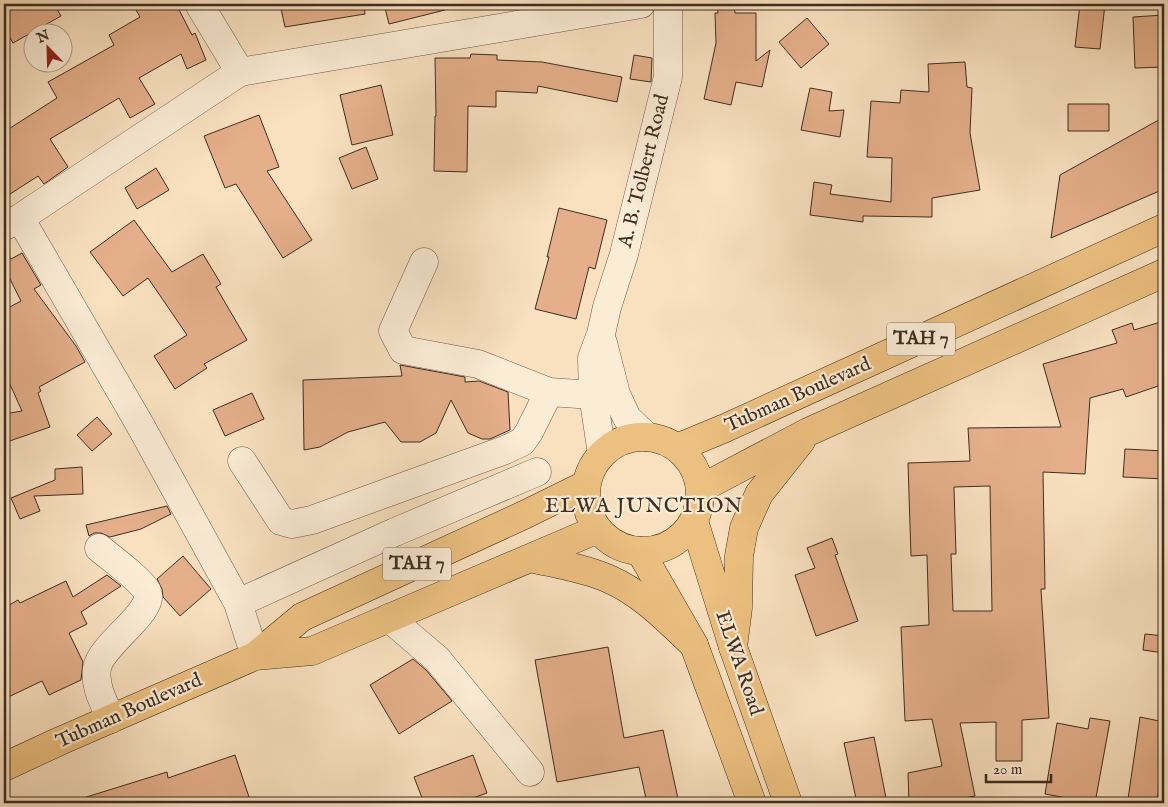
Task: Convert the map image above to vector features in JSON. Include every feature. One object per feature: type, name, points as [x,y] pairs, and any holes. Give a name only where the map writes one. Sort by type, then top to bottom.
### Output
[{"type":"main road","name":"Tubman Boulevard","points":[[677,448],[723,429],[1164,228]]},
{"type":"main road","name":"Tubman Boulevard","points":[[700,490],[808,432],[1164,273]]},
{"type":"main road","points":[[733,647],[738,608],[739,556],[744,528],[759,494],[808,432]]},
{"type":"main road","points":[[647,437],[663,440],[677,448],[689,459],[697,474],[700,506],[694,521],[684,534],[671,544],[656,550],[640,551],[624,548],[610,540],[598,529],[590,515],[586,499],[587,484],[593,468],[602,454],[615,445],[631,439],[647,437]]},
{"type":"main road","name":"Tubman Boulevard","points":[[4,767],[255,656],[302,617],[587,484]]},
{"type":"main road","name":"ELWA Road","points":[[694,521],[733,647],[788,803]]},
{"type":"main road","name":"Tubman Boulevard","points":[[255,656],[312,651],[598,529]]},
{"type":"main road","name":"ELWA Road","points":[[640,551],[694,645],[752,803]]},
{"type":"main road","points":[[530,558],[607,578],[625,587],[654,606],[694,645]]},
{"type":"street","points":[[199,4],[240,72]]},
{"type":"street","points":[[255,656],[238,603],[139,422],[12,223],[240,72],[641,4]]},
{"type":"street","name":"A. B. Tolbert Road","points":[[602,454],[593,396],[592,358],[601,334],[607,307],[624,254],[668,77],[668,4]]},
{"type":"street","points":[[424,262],[393,331],[403,350],[478,364],[549,392],[593,396]]},
{"type":"street","name":"A. B. Tolbert Road","points":[[601,334],[616,394],[627,418],[647,437]]},
{"type":"street","points":[[242,461],[281,521],[292,524],[312,520],[505,450],[522,442],[530,432],[549,392]]},
{"type":"street","points":[[238,603],[395,532],[537,472]]},
{"type":"street","points":[[385,494],[395,532]]},
{"type":"street","points":[[98,548],[139,582],[146,590],[149,598],[146,606],[136,618],[103,652],[97,668],[98,688],[111,719]]},
{"type":"street","points":[[389,618],[437,659],[530,772]]},
{"type":"building","points":[[4,4],[54,4],[61,16],[50,22],[22,22],[22,38],[13,43],[4,27]]},
{"type":"building","points":[[148,4],[176,4],[192,35],[195,33],[206,60],[187,69],[181,54],[139,78],[155,104],[130,118],[119,98],[50,139],[68,167],[44,184],[38,176],[4,198],[4,132],[57,98],[48,82],[66,72],[72,72],[72,69],[114,45],[109,35],[140,17],[136,10]]},
{"type":"building","points":[[280,4],[364,4],[365,14],[285,27]]},
{"type":"building","points":[[384,4],[444,4],[445,10],[389,24]]},
{"type":"building","points":[[717,4],[734,4],[735,13],[756,13],[756,61],[770,50],[762,87],[736,82],[731,105],[704,99],[716,43],[715,13],[718,13]]},
{"type":"building","points":[[1080,4],[1105,4],[1100,49],[1075,47]]},
{"type":"building","points":[[1164,15],[1164,67],[1135,68],[1133,17]]},
{"type":"building","points":[[807,18],[829,44],[801,68],[779,42]]},
{"type":"building","points":[[471,54],[497,55],[497,60],[542,62],[622,77],[617,102],[538,86],[537,93],[496,91],[496,107],[468,106],[467,172],[434,171],[436,116],[435,58],[470,58]]},
{"type":"building","points":[[634,55],[652,58],[651,82],[630,79]]},
{"type":"building","points":[[965,62],[967,87],[972,88],[970,133],[980,190],[932,198],[932,217],[863,216],[863,222],[810,215],[814,182],[832,185],[830,194],[891,202],[892,158],[867,157],[871,101],[900,103],[901,90],[929,92],[928,64]]},
{"type":"building","points":[[381,85],[393,135],[352,145],[340,95]]},
{"type":"building","points":[[810,88],[832,92],[829,111],[844,110],[840,137],[801,130]]},
{"type":"building","points":[[1068,104],[1109,104],[1109,131],[1068,131]]},
{"type":"building","points":[[259,115],[279,167],[267,171],[312,240],[283,258],[236,184],[225,188],[204,136]]},
{"type":"building","points":[[1164,117],[1164,189],[1051,238],[1060,175]]},
{"type":"building","points":[[366,147],[378,179],[352,189],[339,158]]},
{"type":"building","points":[[156,168],[169,190],[137,209],[125,188]]},
{"type":"building","points":[[559,208],[607,220],[595,269],[589,267],[576,319],[535,309],[549,257],[547,257]]},
{"type":"building","points":[[134,220],[172,272],[203,254],[221,284],[216,287],[247,340],[204,364],[207,368],[175,389],[154,356],[187,335],[148,278],[123,296],[90,252]]},
{"type":"building","points":[[22,253],[41,285],[34,289],[76,346],[85,362],[39,387],[41,391],[38,393],[50,427],[4,443],[4,414],[22,411],[4,371],[4,310],[21,301],[4,267],[4,260],[9,256],[11,259]]},
{"type":"building","points":[[1164,321],[1164,384],[1126,397],[1123,389],[1090,398],[1085,474],[1043,472],[1045,589],[1041,589],[1049,718],[1022,720],[1022,761],[996,761],[996,722],[960,723],[975,796],[937,803],[909,803],[908,773],[942,766],[932,719],[905,721],[901,627],[929,625],[927,555],[911,556],[908,463],[970,461],[968,428],[1061,427],[1043,364],[1117,343],[1112,330],[1132,323],[1134,330]],"holes":[[[990,486],[992,611],[953,611],[951,554],[956,554],[954,487]]]},
{"type":"building","points":[[400,365],[465,377],[465,382],[479,381],[508,392],[510,430],[490,439],[482,439],[468,433],[451,400],[436,433],[420,442],[401,442],[385,422],[348,432],[320,447],[304,450],[303,380],[402,376]]},
{"type":"building","points":[[252,393],[264,419],[225,436],[213,410]]},
{"type":"building","points":[[97,417],[112,434],[92,451],[77,435]]},
{"type":"building","points":[[1125,449],[1164,451],[1164,479],[1123,477]]},
{"type":"building","points":[[82,467],[83,494],[34,496],[40,511],[20,519],[11,498],[55,480],[55,469]]},
{"type":"building","points":[[167,506],[171,514],[141,529],[110,537],[101,533],[94,533],[89,536],[86,525]]},
{"type":"building","points":[[832,538],[838,554],[835,555],[858,621],[816,636],[795,575],[815,568],[807,548]]},
{"type":"building","points":[[183,556],[211,589],[180,616],[163,597],[162,589],[157,579]]},
{"type":"building","points":[[107,575],[121,586],[81,612],[87,624],[69,633],[83,662],[81,680],[49,695],[42,681],[4,699],[4,608],[18,600],[20,603],[66,581],[73,597]]},
{"type":"building","points":[[1145,634],[1164,636],[1164,653],[1143,650]]},
{"type":"building","points":[[608,647],[624,738],[663,730],[679,803],[647,803],[639,767],[557,782],[535,660]]},
{"type":"building","points":[[413,659],[426,670],[452,701],[399,734],[370,685]]},
{"type":"building","points":[[1140,717],[1164,722],[1164,766],[1162,766],[1157,802],[1128,799]]},
{"type":"building","points":[[1090,718],[1110,721],[1095,803],[1045,794],[1057,723],[1088,729]]},
{"type":"building","points":[[874,737],[887,803],[857,803],[844,743]]},
{"type":"building","points":[[235,755],[251,803],[81,803],[80,799],[167,772],[168,778]]},
{"type":"building","points":[[473,755],[487,793],[459,803],[424,803],[414,777]]},
{"type":"district","name":"ELWA JUNCTION","points":[[644,506]]}]
